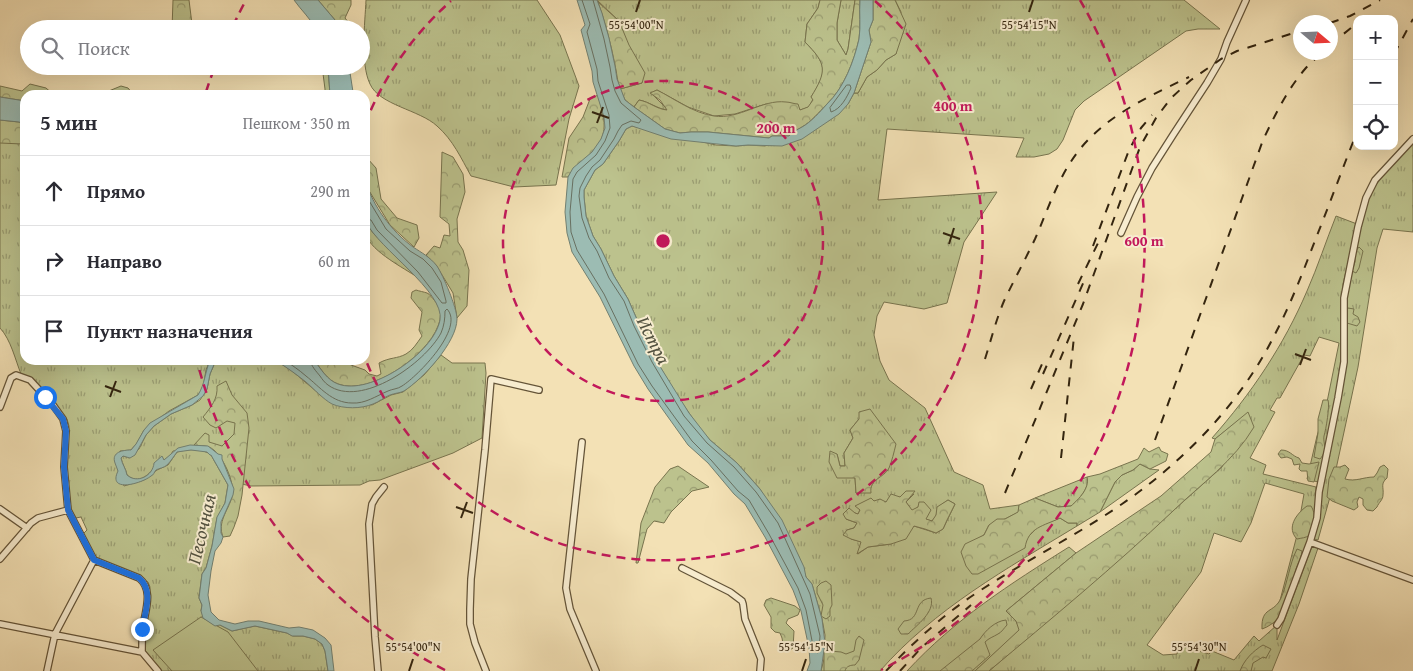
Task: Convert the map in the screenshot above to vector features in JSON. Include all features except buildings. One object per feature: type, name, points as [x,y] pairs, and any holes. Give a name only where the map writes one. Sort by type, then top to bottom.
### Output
[{"type":"street","points":[[1121,233],[1152,168],[1207,84],[1221,59],[1246,0]]},
{"type":"street","points":[[1277,625],[1281,619],[1310,542],[1317,518],[1319,492],[1344,362],[1344,298],[1366,198],[1375,180],[1413,139]]},
{"type":"street","points":[[0,407],[11,378],[16,375],[30,380],[63,419],[66,431],[64,467],[68,510],[94,560],[139,578],[144,582],[148,593],[142,629],[142,652]]},
{"type":"street","points":[[486,671],[470,624],[471,579],[491,379],[539,390]]},
{"type":"street","points":[[582,442],[566,588],[570,609],[596,671]]},
{"type":"street","points":[[378,671],[369,524],[372,504],[384,487]]},
{"type":"street","points":[[0,509],[27,528]]},
{"type":"street","points":[[0,560],[38,518],[68,510]]},
{"type":"street","points":[[1310,542],[1413,580]]},
{"type":"street","points":[[47,671],[55,634],[94,560]]},
{"type":"street","points":[[682,568],[730,592],[742,601],[745,619],[761,659],[760,671]]},
{"type":"street","points":[[0,624],[142,652],[158,671]]},
{"type":"green space","points":[[173,0],[189,0],[192,20],[172,20]]},
{"type":"green space","points":[[318,0],[351,0],[351,5],[345,18],[347,20],[335,20]]},
{"type":"green space","points":[[366,0],[537,0],[560,35],[579,86],[569,119],[556,185],[514,187],[471,176],[443,131],[430,120],[382,97],[370,84],[367,75],[370,75],[370,20],[365,20]]},
{"type":"green space","points":[[597,0],[820,0],[818,8],[807,24],[805,42],[818,56],[823,68],[820,81],[811,97],[813,99],[809,107],[800,110],[766,104],[735,114],[714,116],[688,107],[657,90],[651,93],[668,110],[639,100],[634,107],[625,100],[620,89],[642,83],[619,21]]},
{"type":"green space","points":[[820,0],[841,0],[837,23],[837,40],[846,55],[855,0],[860,0],[859,39],[851,65],[833,98],[812,120],[789,136],[772,136],[769,138],[708,132],[680,133],[665,129],[634,107],[639,100],[667,110],[660,100],[650,93],[657,90],[691,109],[714,116],[732,115],[768,103],[777,102],[798,104],[800,110],[808,107],[813,100],[811,97],[820,81],[822,68],[821,62],[805,42],[807,24],[818,8]]},
{"type":"green space","points":[[841,0],[855,0],[846,55],[837,40],[837,23]]},
{"type":"green space","points":[[873,0],[895,0],[906,24],[896,54],[886,60],[867,77],[858,93],[854,93],[871,42],[869,30],[873,20]]},
{"type":"green space","points":[[895,0],[1184,0],[1220,29],[1186,31],[1084,101],[1075,110],[1063,140],[1057,149],[1049,154],[1034,157],[1016,157],[1024,138],[887,129],[878,200],[997,192],[964,242],[947,303],[924,309],[884,302],[877,316],[874,335],[880,361],[889,380],[925,408],[954,472],[983,485],[990,509],[1019,505],[1019,512],[989,525],[984,535],[977,539],[1026,539],[1039,526],[1060,518],[1068,523],[1077,523],[1077,526],[999,574],[948,609],[924,628],[880,671],[821,671],[824,659],[825,635],[822,619],[812,584],[806,577],[799,557],[760,489],[737,463],[700,429],[656,360],[628,299],[593,236],[586,216],[584,190],[595,170],[603,164],[626,129],[632,126],[716,145],[765,146],[848,104],[854,93],[858,93],[867,77],[886,60],[896,54],[901,12]],"holes":[[[859,419],[888,470],[874,480],[870,489],[856,493],[855,478],[829,462],[837,454],[840,466],[845,466],[844,453],[853,438],[850,430]],[[914,494],[906,502],[912,511],[918,507],[925,519],[932,521],[936,516],[938,507],[948,500],[955,504],[943,529],[936,533],[914,526],[891,544],[868,547],[858,554],[862,542],[851,539],[847,530],[854,528],[857,523],[846,519],[855,513],[858,514],[860,510],[856,506],[874,501],[886,502]]]},
{"type":"green space","points":[[598,2],[619,21],[629,45],[645,73],[642,83],[620,89],[610,41]]},
{"type":"green space","points":[[323,75],[329,75],[330,90],[325,89]]},
{"type":"green space","points":[[30,84],[48,90],[23,90]]},
{"type":"green space","points":[[0,86],[20,91],[20,100],[0,97]]},
{"type":"green space","points":[[121,86],[130,90],[111,90]]},
{"type":"green space","points":[[598,95],[604,119],[601,140],[597,147],[575,167],[568,177],[562,177],[569,138],[583,117],[590,99]]},
{"type":"green space","points":[[0,120],[20,123],[20,365],[208,365],[203,388],[198,395],[169,411],[144,430],[131,450],[120,451],[118,469],[120,476],[124,486],[144,480],[157,470],[168,465],[177,452],[185,450],[204,451],[211,455],[228,485],[225,503],[217,518],[212,546],[206,568],[202,574],[199,598],[202,605],[201,611],[232,631],[255,626],[293,636],[315,639],[322,644],[325,651],[328,671],[161,671],[142,646],[150,587],[148,582],[141,577],[95,557],[83,534],[87,530],[81,517],[76,518],[71,509],[66,466],[69,426],[67,419],[45,392],[25,375],[21,374],[10,344],[0,328]]},
{"type":"green space","points":[[0,120],[20,122],[20,144],[0,143]]},
{"type":"green space","points":[[1413,143],[1413,232],[1383,229],[1377,248],[1358,367],[1330,497],[1318,540],[1314,539],[1319,522],[1322,486],[1340,398],[1345,299],[1355,248],[1367,201],[1371,193],[1388,170]]},
{"type":"green space","points":[[442,152],[453,157],[463,174],[465,192],[457,219],[458,242],[463,250],[469,270],[467,306],[457,318],[453,293],[436,265],[426,255],[434,246],[440,248],[444,235],[450,236],[449,224],[440,217]]},
{"type":"green space","points":[[370,161],[376,168],[381,199],[397,218],[417,225],[419,238],[414,247],[390,225],[370,192]]},
{"type":"green space","points":[[1336,216],[1357,224],[1343,284],[1341,362],[1336,397],[1318,482],[1307,479],[1327,402],[1339,343],[1319,337],[1310,356],[1304,355],[1280,398],[1277,398],[1270,410],[1275,412],[1250,458],[1266,465],[1263,474],[1316,487],[1315,518],[1280,616],[1277,612],[1296,539],[1304,494],[1265,483],[1251,523],[1241,542],[1214,533],[1201,572],[1147,645],[1163,655],[1177,654],[1179,645],[1209,654],[1212,651],[1234,660],[1254,636],[1259,641],[1277,625],[1277,640],[1312,546],[1318,548],[1299,604],[1272,671],[989,671],[1100,576],[1222,467],[1248,413],[1215,439],[1212,438],[1266,368],[1288,331],[1311,282]]},
{"type":"green space","points":[[370,228],[414,275],[378,251],[370,242]]},
{"type":"green space","points":[[1359,247],[1363,251],[1356,273],[1352,271],[1355,262],[1355,252]]},
{"type":"green space","points":[[416,290],[429,294],[438,305],[440,319],[432,338],[410,361],[381,379],[366,384],[351,386],[338,384],[327,377],[318,365],[351,365],[377,376],[381,374],[379,363],[403,356],[415,346],[422,336],[419,330],[422,312],[411,298],[412,292]]},
{"type":"green space","points":[[1348,308],[1354,309],[1353,314],[1358,317],[1360,322],[1357,326],[1347,323],[1345,313]]},
{"type":"green space","points":[[441,355],[452,363],[485,363],[482,438],[453,453],[380,480],[369,481],[360,485],[251,486],[232,482],[208,446],[173,451],[164,460],[162,457],[147,475],[138,479],[127,475],[121,458],[123,456],[127,457],[139,449],[146,435],[154,426],[171,414],[200,400],[207,389],[214,365],[283,365],[317,392],[372,405],[391,395],[403,392],[424,375]]},
{"type":"green space","points":[[226,381],[232,395],[247,413],[249,428],[238,516],[230,536],[223,537],[222,521],[233,491],[230,477],[219,455],[214,450],[207,446],[194,445],[205,433],[209,435],[209,442],[222,446],[234,434],[235,423],[227,421],[216,428],[210,425],[203,417],[215,399],[217,386]]},
{"type":"green space","points":[[1323,400],[1328,400],[1328,407],[1324,438],[1325,450],[1320,459],[1314,457],[1318,419]]},
{"type":"green space","points":[[870,409],[896,444],[889,468],[874,482],[871,493],[856,493],[855,478],[837,478],[829,462],[830,451],[837,454],[840,466],[845,466],[844,453],[853,438],[850,430],[859,419],[859,412]]},
{"type":"green space","points":[[1248,412],[1254,427],[1237,451],[1216,472],[1105,573],[989,671],[975,671],[1019,630],[1016,621],[1006,611],[1076,553],[1161,496],[1211,452],[1215,439]]},
{"type":"green space","points":[[1159,447],[1161,451],[1168,454],[1166,461],[1150,469],[1140,464],[1122,475],[1115,482],[1100,512],[1077,526],[1077,523],[1068,523],[1060,518],[1043,525],[1029,536],[1025,548],[978,574],[972,574],[966,566],[961,552],[965,544],[984,535],[989,525],[997,519],[1005,519],[1018,512],[1019,505],[1035,498],[1058,507],[1071,506],[1085,489],[1088,481],[1087,477],[1138,459],[1144,448],[1149,452]]},
{"type":"green space","points":[[1281,450],[1287,451],[1299,458],[1302,463],[1319,462],[1314,482],[1308,481],[1307,471],[1299,469],[1300,464],[1294,465],[1292,459],[1287,457],[1281,458],[1278,454]]},
{"type":"green space","points":[[1140,464],[1150,469],[1159,470],[1100,512],[1115,482],[1122,475]]},
{"type":"green space","points":[[1345,465],[1349,469],[1345,479],[1349,480],[1374,477],[1380,467],[1384,465],[1388,469],[1387,478],[1383,484],[1382,498],[1373,511],[1367,510],[1363,505],[1363,499],[1359,497],[1358,507],[1354,510],[1327,497],[1329,479],[1334,467]]},
{"type":"green space","points":[[678,466],[709,487],[692,491],[671,512],[664,523],[654,521],[647,529],[638,563],[636,563],[641,523],[655,487],[670,469]]},
{"type":"green space","points":[[1087,477],[1088,481],[1085,489],[1071,506],[1058,507],[1035,498]]},
{"type":"green space","points":[[906,491],[915,491],[906,502],[912,510],[918,507],[919,502],[924,502],[931,510],[926,519],[932,521],[936,515],[937,507],[948,500],[955,504],[943,529],[936,533],[914,526],[906,539],[891,544],[868,547],[857,554],[861,542],[843,535],[847,530],[854,528],[857,523],[846,519],[843,514],[849,508],[858,514],[860,510],[855,506],[871,498],[874,501],[880,499],[886,502],[891,494],[900,497]]},
{"type":"green space","points":[[1307,506],[1311,506],[1314,513],[1313,529],[1310,535],[1297,539],[1292,526],[1299,513]]},
{"type":"green space","points":[[1069,547],[1076,553],[1006,611],[1016,621],[1020,630],[975,671],[907,671],[944,635],[984,603]]},
{"type":"green space","points":[[1297,549],[1302,551],[1280,619],[1262,629],[1262,622],[1266,613],[1281,598]]},
{"type":"green space","points":[[826,581],[831,585],[832,605],[830,616],[826,619],[821,616],[823,605],[817,593],[817,587]]},
{"type":"green space","points":[[771,598],[795,606],[800,610],[798,615],[788,619],[786,623],[794,631],[793,648],[788,651],[784,649],[780,633],[775,632],[771,628],[771,617],[764,605],[766,600]]},
{"type":"green space","points":[[931,598],[932,603],[924,618],[908,634],[901,634],[898,629],[904,621],[910,620],[913,617],[921,602]]},
{"type":"green space","points":[[201,617],[228,632],[258,671],[172,671],[153,650]]},
{"type":"green space","points":[[1006,620],[1007,625],[1002,631],[985,642],[990,655],[972,671],[940,671],[980,639],[991,627],[998,622]]},
{"type":"green space","points":[[859,636],[864,640],[859,660],[855,665],[848,667],[845,671],[824,671],[824,648],[828,646],[830,651],[846,654],[854,651],[856,640]]},
{"type":"green space","points":[[1263,645],[1271,649],[1266,658],[1263,657],[1253,663],[1251,671],[1240,671],[1249,656]]},
{"type":"water","points":[[294,0],[318,0],[335,20],[310,20]]},
{"type":"water","points":[[577,0],[597,0],[609,38],[617,79],[625,100],[634,107],[665,129],[680,133],[708,132],[769,138],[772,136],[789,136],[812,120],[833,98],[848,74],[857,47],[860,34],[860,0],[873,0],[873,20],[869,30],[871,42],[854,93],[848,104],[839,114],[802,139],[782,146],[736,146],[671,139],[632,126],[626,129],[603,164],[595,170],[584,190],[586,216],[593,236],[628,299],[656,360],[689,413],[710,440],[737,463],[760,489],[782,520],[804,567],[806,577],[812,584],[822,619],[825,643],[821,671],[807,671],[810,663],[809,648],[801,611],[793,590],[765,537],[745,504],[708,463],[688,445],[648,389],[634,366],[600,297],[572,252],[567,233],[565,212],[568,177],[573,168],[592,152],[601,139],[605,128],[604,117],[593,82],[581,30],[585,25]]},
{"type":"water","points":[[329,75],[350,75],[353,90],[330,90]]},
{"type":"water","points":[[0,97],[20,100],[20,122],[0,120]]},
{"type":"water","points":[[370,194],[390,226],[405,241],[437,266],[455,307],[456,328],[438,359],[404,391],[388,396],[368,406],[347,408],[332,404],[282,365],[318,365],[327,377],[338,384],[351,386],[367,384],[383,378],[414,358],[435,333],[440,320],[439,309],[422,284],[370,228]]},
{"type":"water","points":[[209,365],[214,365],[203,396],[192,405],[171,414],[154,426],[146,435],[135,455],[130,458],[123,456],[121,458],[127,475],[131,478],[140,479],[151,472],[154,463],[162,456],[164,460],[178,448],[190,445],[208,446],[222,455],[234,489],[221,522],[223,537],[215,551],[211,571],[208,595],[211,612],[219,620],[235,624],[259,621],[289,628],[299,627],[313,630],[325,638],[331,645],[334,671],[328,671],[325,651],[322,644],[315,639],[292,636],[287,633],[255,626],[232,631],[220,625],[215,626],[203,618],[202,605],[199,598],[202,574],[206,568],[212,546],[217,517],[225,503],[228,485],[211,455],[207,452],[191,450],[177,452],[167,465],[156,470],[147,479],[127,485],[121,485],[117,482],[118,471],[114,459],[116,454],[121,451],[131,450],[150,423],[198,395]]},
{"type":"railway","points":[[1338,20],[1380,0]]},
{"type":"railway","points":[[1398,47],[1413,19]]},
{"type":"railway","points":[[1338,38],[1353,26]]},
{"type":"railway","points":[[1005,493],[1083,304],[1140,147],[1156,118],[1171,98],[1191,80],[1221,59],[1237,51],[1293,33]]},
{"type":"railway","points":[[1155,440],[1263,140],[1287,94],[1314,60]]},
{"type":"railway","points":[[985,359],[1004,301],[1035,239],[1057,187],[1079,150],[1100,129],[1123,112],[1189,77]]},
{"type":"railway","points":[[1093,246],[1129,150],[1141,128],[1152,115]]},
{"type":"railway","points":[[886,671],[919,638],[955,608],[998,579],[1087,526],[1145,488],[1188,451],[1208,430],[1244,386],[1279,326],[1291,301],[1353,142]]},
{"type":"railway","points":[[1078,284],[1099,241]]},
{"type":"railway","points":[[1043,374],[1085,279]]},
{"type":"railway","points":[[1061,458],[1074,337]]},
{"type":"railway","points":[[1031,389],[1042,364]]},
{"type":"railway","points":[[900,671],[921,648],[971,605]]},
{"type":"route","points":[[45,397],[63,419],[66,431],[64,467],[68,510],[94,560],[139,578],[144,582],[148,593],[142,629]]},
{"type":"water label","name":"Истра","points":[[654,340]]},
{"type":"water label","name":"Песочная","points":[[201,529]]}]
